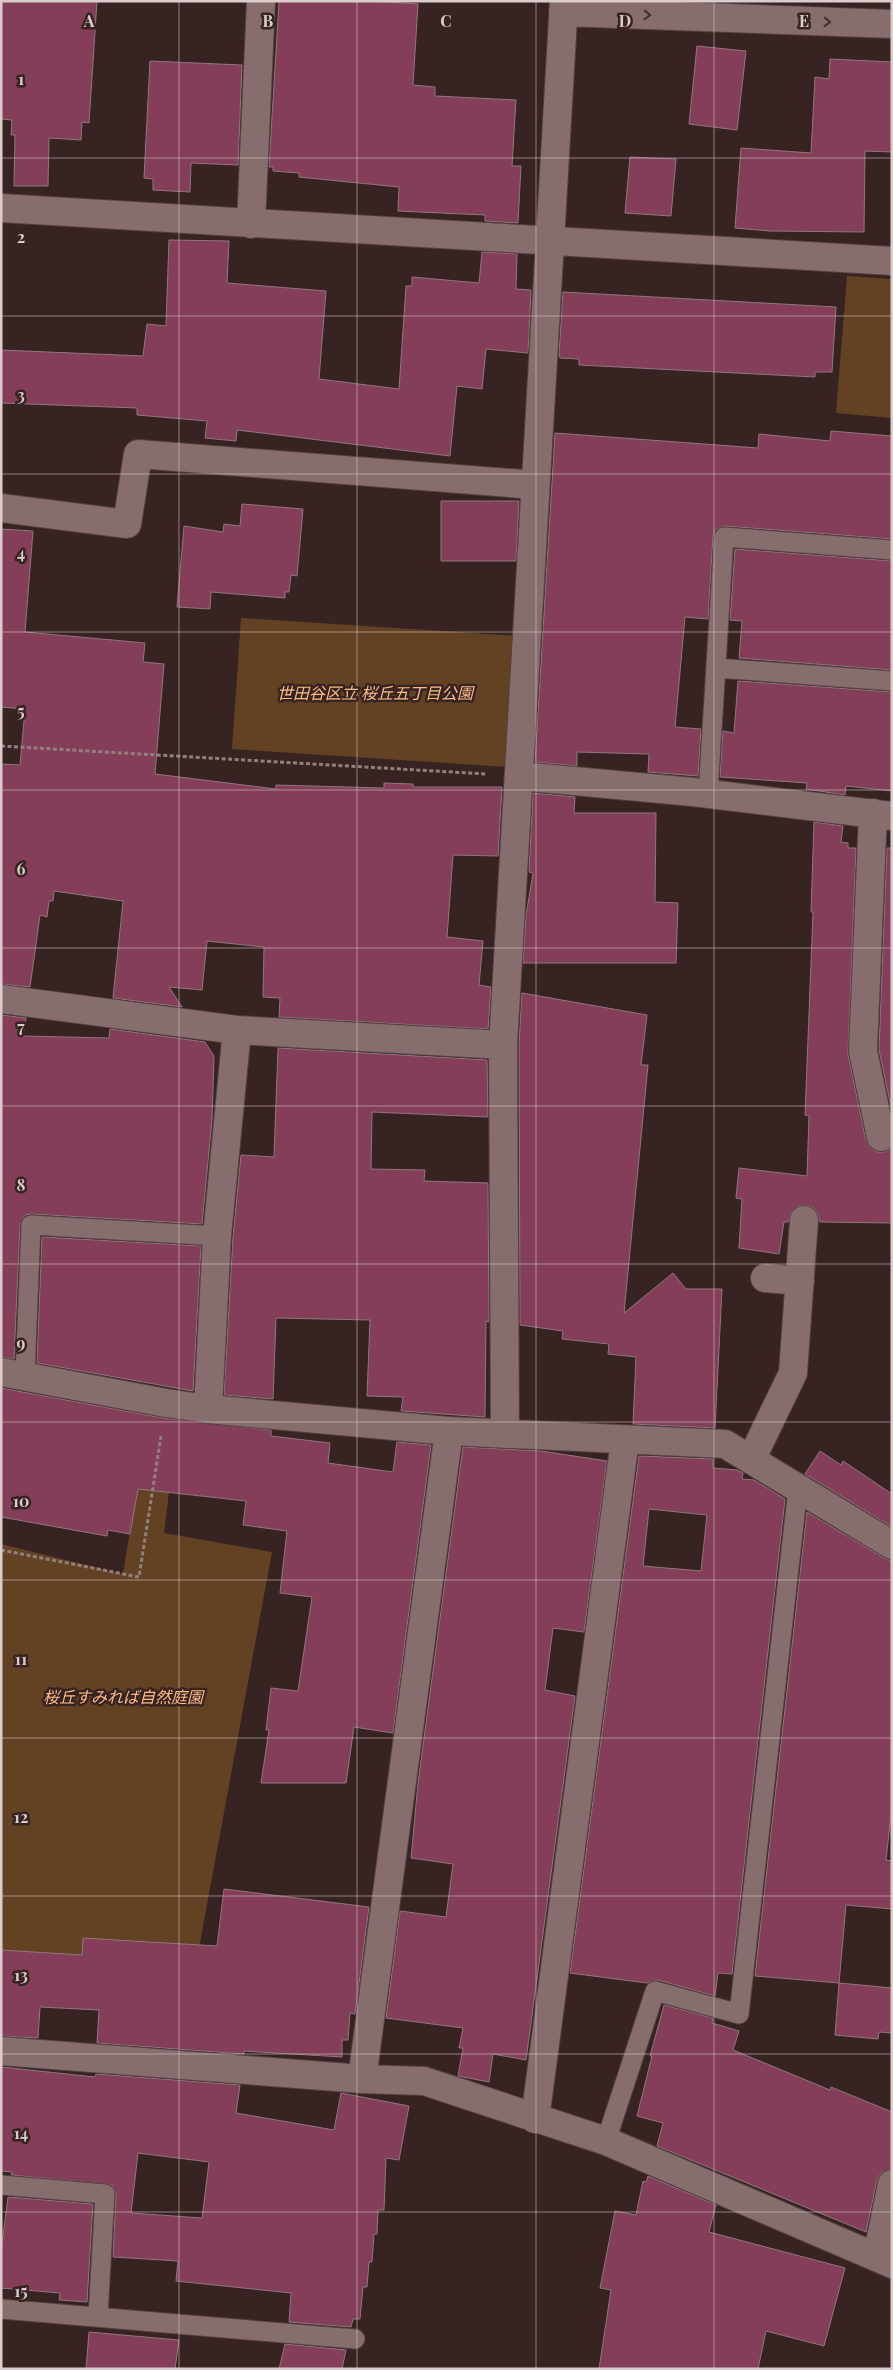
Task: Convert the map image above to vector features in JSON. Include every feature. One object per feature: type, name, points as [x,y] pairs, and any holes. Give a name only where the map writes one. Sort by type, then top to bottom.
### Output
[{"type":"street","points":[[251,224],[261,1]]},
{"type":"street","points":[[505,1434],[503,1045],[564,7],[892,24]]},
{"type":"street","points":[[1,208],[892,261]]},
{"type":"street","points":[[1,508],[128,524],[138,454],[535,485]]},
{"type":"street","points":[[520,776],[708,794],[882,815],[863,1050],[881,1137]]},
{"type":"street","points":[[1,999],[237,1030],[503,1045]]},
{"type":"street","points":[[208,1409],[217,1236],[237,1030]]},
{"type":"street","points":[[751,1460],[793,1373],[804,1220]]},
{"type":"street","points":[[765,1278],[800,1281]]},
{"type":"street","points":[[13,1374],[166,1403],[208,1409],[449,1431],[725,1444],[892,1545]]},
{"type":"street","points":[[362,2079],[449,1431]]},
{"type":"street","points":[[535,2119],[625,1440]]},
{"type":"street","points":[[1,2051],[362,2079],[424,2081],[606,2142],[884,2261],[892,2184]]},
{"type":"lane","points":[[708,794],[724,537],[892,550]]},
{"type":"lane","points":[[716,668],[892,681]]},
{"type":"lane","points":[[13,1374],[31,1225],[217,1236]]},
{"type":"lane","points":[[606,2142],[655,1992],[739,2014],[798,1488]]},
{"type":"lane","points":[[1,2185],[105,2194],[98,2316]]},
{"type":"lane","points":[[1,2309],[355,2339]]},
{"type":"path","points":[[1,746],[520,776]]},
{"type":"path","points":[[1,1550],[139,1577],[166,1403]]},
{"type":"green space","points":[[847,276],[892,279],[892,418],[836,413]]},
{"type":"green space","name":"世田谷区立 桜丘五丁目公園","points":[[241,618],[518,636],[508,767],[232,749]]},
{"type":"green space","name":"桜丘すみれば自然庭園","points":[[149,1413],[178,1419],[164,1533],[272,1552],[195,1970],[1,1953],[1,1544],[123,1574]]},
{"type":"building","points":[[1,1],[97,1],[89,123],[82,122],[81,140],[49,138],[48,186],[14,186],[15,135],[11,135],[12,120],[1,119]]},
{"type":"building","points":[[279,1],[372,1],[418,4],[413,85],[435,87],[435,96],[516,100],[512,166],[521,166],[518,223],[485,221],[485,215],[398,211],[399,187],[299,177],[299,173],[273,171],[273,167],[269,167]]},
{"type":"building","points":[[697,46],[746,51],[737,130],[689,124]]},
{"type":"building","points":[[830,59],[892,62],[892,152],[865,151],[864,232],[770,231],[735,228],[741,148],[811,153],[815,77],[829,79]]},
{"type":"building","points":[[150,61],[242,65],[238,165],[191,163],[190,192],[153,190],[153,179],[144,178]]},
{"type":"building","points":[[630,157],[676,159],[671,216],[625,213]]},
{"type":"building","points":[[169,240],[229,241],[227,283],[326,291],[319,379],[399,389],[406,286],[412,286],[412,277],[479,283],[482,252],[517,254],[516,289],[531,290],[528,353],[486,349],[482,389],[457,386],[450,456],[237,430],[236,441],[205,438],[207,421],[137,415],[137,408],[1,403],[1,350],[143,356],[147,324],[166,326]]},
{"type":"building","points":[[563,292],[836,307],[832,372],[815,372],[815,377],[579,365],[579,359],[560,358],[559,355]]},
{"type":"building","points":[[831,431],[892,436],[892,539],[725,526],[715,530],[713,536],[708,619],[685,617],[675,727],[701,729],[698,776],[648,772],[649,754],[577,752],[577,766],[535,762],[555,433],[758,448],[759,434],[830,441]]},
{"type":"building","points":[[441,501],[519,501],[516,561],[441,561]]},
{"type":"building","points":[[242,504],[303,509],[297,576],[291,575],[289,592],[285,592],[285,598],[211,592],[210,609],[177,607],[184,526],[223,532],[224,524],[240,526]]},
{"type":"building","points":[[1,529],[33,531],[25,632],[145,643],[143,662],[164,664],[155,774],[276,789],[276,785],[384,788],[384,783],[413,784],[413,787],[502,787],[498,856],[453,855],[447,937],[483,941],[479,985],[491,987],[488,1029],[279,1017],[280,998],[263,997],[264,947],[207,941],[202,990],[169,987],[182,1007],[113,998],[123,901],[54,891],[53,901],[49,901],[47,917],[40,915],[30,987],[1,984],[1,764],[20,765],[25,709],[1,707]]},
{"type":"building","points":[[735,549],[892,561],[892,670],[739,658],[742,621],[730,620]]},
{"type":"building","points":[[738,681],[892,692],[892,791],[846,786],[845,795],[806,789],[807,783],[720,777],[723,731],[734,733]]},
{"type":"building","points":[[533,793],[575,797],[574,813],[656,813],[655,902],[678,903],[676,963],[523,963],[526,916],[533,873],[529,872]]},
{"type":"building","points":[[814,822],[843,826],[841,842],[848,843],[848,848],[856,848],[848,1054],[866,1141],[870,1148],[877,1152],[885,1152],[892,1148],[892,1223],[820,1222],[818,1214],[813,1207],[806,1205],[798,1206],[791,1212],[788,1222],[784,1222],[779,1254],[739,1248],[742,1199],[736,1198],[739,1168],[807,1176],[809,1116],[805,1115],[813,912],[811,912]]},
{"type":"building","points":[[887,848],[892,848],[892,1112],[879,1050]]},
{"type":"building","points":[[522,993],[647,1015],[641,1065],[648,1065],[624,1313],[673,1273],[686,1289],[722,1289],[715,1428],[633,1424],[636,1357],[608,1354],[609,1344],[562,1339],[563,1331],[520,1325],[519,1045]]},
{"type":"building","points":[[1,1015],[26,1018],[23,1036],[109,1038],[110,1029],[205,1042],[214,1056],[212,1120],[202,1224],[25,1215],[20,1225],[14,1359],[1,1357]]},
{"type":"building","points":[[278,1048],[487,1060],[488,1117],[372,1112],[371,1169],[425,1170],[424,1181],[488,1183],[489,1322],[486,1321],[485,1417],[401,1411],[403,1397],[367,1396],[370,1320],[276,1318],[273,1399],[224,1395],[233,1237],[241,1155],[274,1157]]},
{"type":"building","points":[[42,1237],[201,1246],[193,1391],[37,1363]]},
{"type":"building","points":[[1,1388],[163,1418],[271,1430],[271,1436],[330,1443],[328,1463],[393,1472],[397,1442],[431,1445],[393,1733],[354,1727],[346,1783],[261,1783],[269,1730],[266,1730],[271,1688],[298,1691],[312,1597],[280,1593],[287,1531],[243,1525],[246,1501],[138,1489],[130,1534],[108,1530],[107,1536],[1,1517]]},
{"type":"building","points":[[463,1447],[541,1451],[607,1461],[584,1632],[553,1628],[545,1690],[575,1696],[526,2060],[493,2054],[489,2082],[458,2076],[463,2048],[459,2048],[463,2028],[386,2018],[400,1911],[446,1917],[453,1864],[411,1858],[418,1783]]},
{"type":"building","points":[[820,1451],[841,1465],[843,1461],[892,1494],[892,1527],[805,1474]]},
{"type":"building","points":[[639,1456],[713,1459],[713,1468],[737,1470],[743,1473],[742,1479],[754,1480],[785,1499],[732,1974],[718,1973],[715,1996],[658,1980],[647,1983],[570,1973]],"holes":[[[649,1509],[707,1515],[701,1571],[643,1566]]]},
{"type":"building","points":[[807,1512],[892,1561],[892,1805],[886,1860],[892,1861],[892,1909],[846,1905],[839,1983],[755,1976]]},
{"type":"building","points":[[224,1889],[369,1907],[355,2014],[350,2013],[348,2040],[342,2040],[342,2057],[244,2051],[244,2054],[97,2043],[99,2010],[40,2007],[38,2038],[1,2036],[1,1950],[82,1955],[83,1938],[217,1946]]},
{"type":"building","points":[[839,1983],[892,1988],[892,2033],[879,2032],[878,2039],[835,2035]]},
{"type":"building","points":[[664,2005],[713,2018],[712,2023],[739,2031],[733,2050],[830,2090],[831,2087],[892,2112],[892,2169],[881,2173],[877,2180],[866,2232],[657,2146],[663,2123],[637,2116],[652,2056],[650,2056]]},
{"type":"building","points":[[1,2067],[95,2077],[96,2074],[240,2085],[236,2113],[334,2130],[341,2093],[409,2106],[399,2160],[386,2158],[384,2210],[378,2210],[377,2234],[374,2234],[372,2262],[369,2262],[367,2287],[363,2287],[360,2319],[353,2319],[351,2327],[289,2322],[291,2293],[176,2281],[178,2261],[113,2257],[116,2195],[112,2185],[11,2175],[12,2172],[1,2171]],"holes":[[[138,2153],[209,2162],[202,2218],[131,2213]]]},
{"type":"building","points":[[648,2176],[716,2205],[709,2232],[845,2268],[824,2346],[766,2331],[758,2369],[599,2369],[611,2290],[600,2288],[615,2211],[636,2215],[643,2181],[646,2182]]},
{"type":"building","points":[[8,2197],[93,2204],[87,2302],[59,2300],[60,2293],[1,2288],[1,2252]]},
{"type":"building","points":[[89,2332],[179,2340],[175,2369],[86,2369]]},
{"type":"building","points":[[285,2344],[346,2350],[342,2369],[279,2369]]}]
